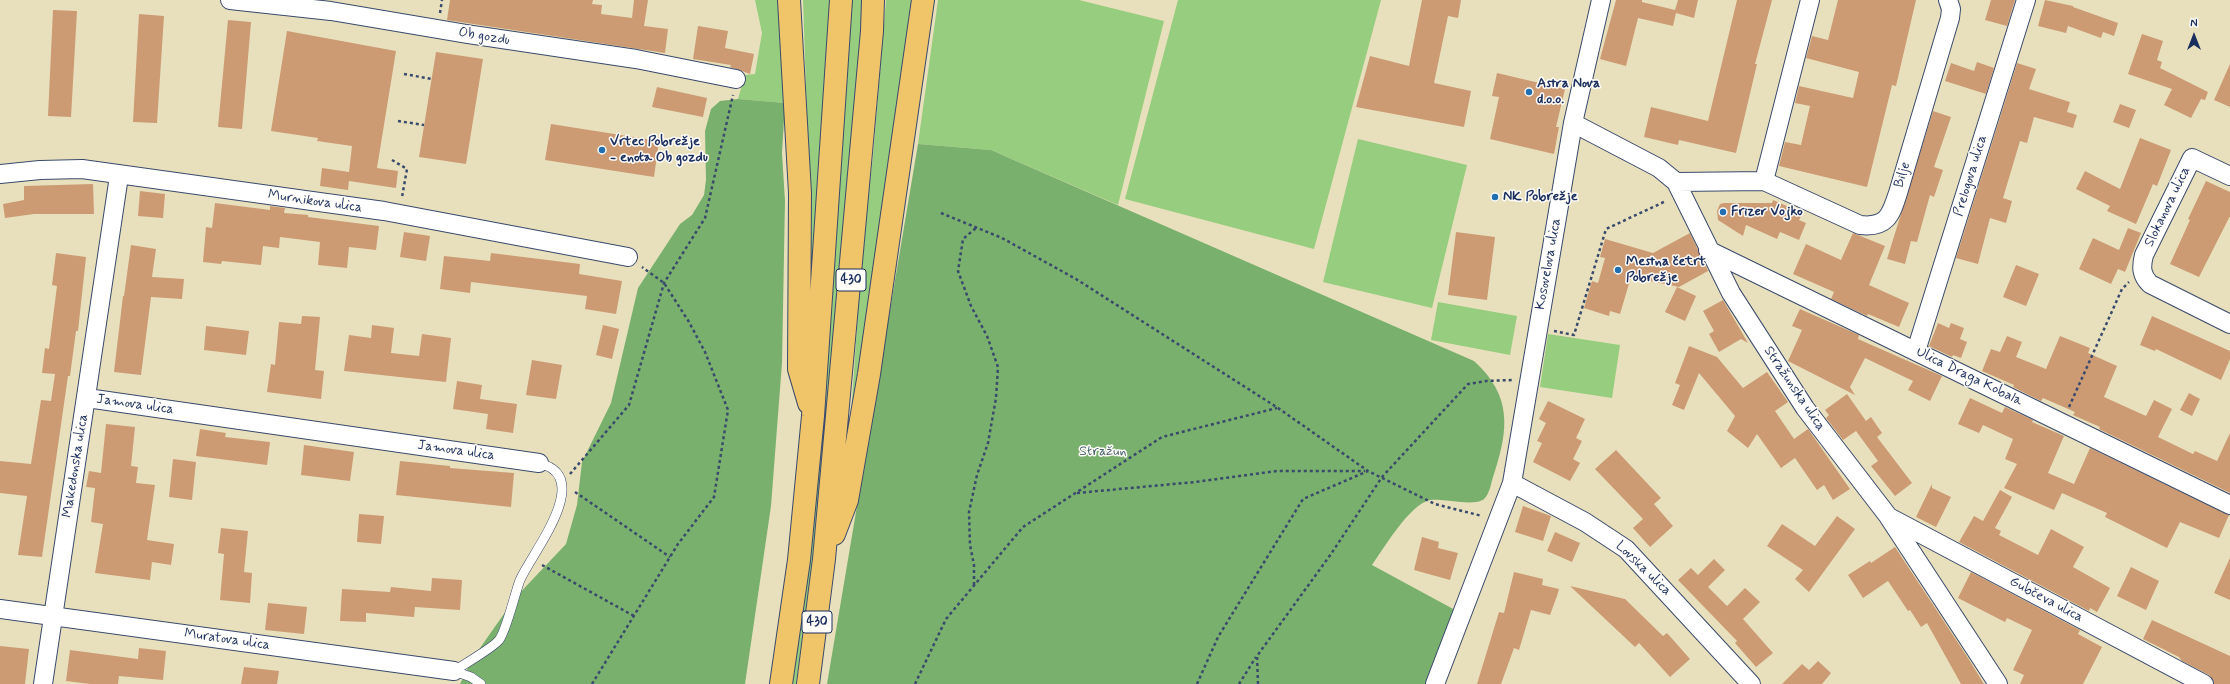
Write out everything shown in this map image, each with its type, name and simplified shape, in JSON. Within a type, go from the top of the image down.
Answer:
[{"type":"highway","points":[[789,0],[800,192],[799,369],[813,416]]},
{"type":"highway","name":"430","points":[[781,684],[799,560],[813,416],[841,0]]},
{"type":"highway","name":"430","points":[[808,684],[824,559],[844,356],[872,31],[873,0]]},
{"type":"highway","points":[[824,559],[846,500],[851,476],[869,374],[923,0]]},
{"type":"street","name":"Ob gozdu","points":[[230,0],[330,11],[467,34],[636,59],[736,79]]},
{"type":"street","name":"Kosovelova ulica","points":[[1435,684],[1512,483],[1573,123],[1601,0]]},
{"type":"street","points":[[1764,181],[1810,0]]},
{"type":"street","name":"Bilje","points":[[1679,188],[1764,181],[1860,225],[1874,225],[1886,220],[1891,214],[1896,200],[1950,18],[1948,0]]},
{"type":"street","name":"Prelogova ulica","points":[[1916,351],[2026,0]]},
{"type":"street","name":"Stražunska ulica","points":[[1573,123],[1659,168],[1679,188],[1690,208],[1708,250],[1731,293],[1805,408],[1888,516],[1998,684]]},
{"type":"street","name":"Slokanova ulica","points":[[2142,273],[2141,266],[2144,255],[2192,158],[2230,176]]},
{"type":"street","name":"Murnikova ulica","points":[[0,174],[40,170],[82,169],[119,176],[400,214],[628,257]]},
{"type":"street","name":"Makedonska ulica","points":[[43,684],[119,176]]},
{"type":"street","name":"Ulica Draga Kobala","points":[[1708,250],[2230,505]]},
{"type":"street","points":[[2142,273],[2144,278],[2150,284],[2230,324]]},
{"type":"street","name":"Jamova ulica","points":[[87,398],[539,463]]},
{"type":"street","name":"Lovska ulica","points":[[1512,483],[1585,522],[1626,549],[1751,684]]},
{"type":"street","name":"Gubčeva ulica","points":[[1888,516],[2204,684]]},
{"type":"street","name":"Muratova ulica","points":[[0,609],[454,671]]},
{"type":"lane","name":"Jamova ulica","points":[[539,463],[554,469],[559,474],[562,483]]},
{"type":"lane","points":[[454,671],[500,640],[520,581],[530,559],[544,539],[561,500],[563,492],[562,483]]},
{"type":"lane","points":[[454,671],[481,684]]},
{"type":"path","points":[[404,74],[432,79]]},
{"type":"path","points":[[670,557],[562,483],[629,406],[664,283],[705,218],[736,79]]},
{"type":"path","points":[[398,121],[424,125]]},
{"type":"path","points":[[392,160],[407,169],[400,214]]},
{"type":"path","points":[[1538,329],[1574,335],[1606,229],[1679,188]]},
{"type":"path","points":[[941,213],[1002,238],[1076,279],[1278,408],[1368,470],[1435,504],[1497,520]]},
{"type":"path","points":[[974,586],[974,565],[970,545],[969,512],[977,475],[988,443],[996,398],[998,368],[987,336],[971,306],[958,271],[963,239],[976,228]]},
{"type":"path","points":[[592,684],[670,557],[714,497],[728,410],[704,352],[664,283],[628,257]]},
{"type":"path","points":[[2062,423],[2122,289],[2142,273]]},
{"type":"path","points":[[1239,684],[1256,656],[1331,554],[1382,477],[1468,384],[1486,381],[1510,380],[1529,384]]},
{"type":"path","points":[[915,684],[946,619],[1023,527],[1162,437],[1278,408]]},
{"type":"path","points":[[1076,493],[1195,482],[1277,470],[1368,470]]},
{"type":"path","points":[[1197,684],[1218,637],[1303,499],[1368,470]]},
{"type":"path","points":[[530,559],[634,616]]},
{"type":"path","points":[[1256,656],[1258,684]]},
{"type":"green space","points":[[755,0],[782,0],[785,103],[738,99],[745,75],[755,74],[762,33]]},
{"type":"green space","points":[[803,0],[831,0],[813,282],[808,282],[810,206]]},
{"type":"green space","points":[[852,0],[863,0],[863,13],[820,508],[796,684],[788,684],[825,391]]},
{"type":"green space","points":[[886,0],[917,0],[848,460],[862,252],[873,156]]},
{"type":"green space","points":[[938,0],[1079,0],[1164,21],[1118,205],[991,150],[918,144]]},
{"type":"green space","points":[[1178,0],[1381,0],[1314,249],[1125,199]]},
{"type":"green space","points":[[738,99],[785,103],[782,153],[785,201],[782,363],[771,506],[745,684],[460,684],[473,658],[515,598],[566,544],[577,505],[582,462],[611,403],[638,288],[680,224],[692,215],[704,195],[706,180],[705,131],[711,109],[720,101]]},
{"type":"green space","points":[[1358,139],[1467,165],[1432,308],[1323,282]]},
{"type":"green space","name":"Stražun","points":[[918,144],[991,150],[1474,361],[1495,387],[1501,400],[1504,413],[1503,442],[1488,494],[1484,499],[1473,502],[1430,500],[1422,503],[1406,518],[1390,538],[1372,565],[1455,610],[1438,684],[827,684]]},
{"type":"green space","points":[[1438,302],[1517,316],[1510,355],[1431,340]]},
{"type":"green space","points":[[1548,334],[1620,345],[1612,398],[1540,387]]},
{"type":"building","points":[[450,0],[593,0],[592,4],[602,5],[601,14],[632,18],[634,0],[648,0],[644,26],[668,29],[665,53],[447,20]]},
{"type":"building","points":[[1422,0],[1461,0],[1458,18],[1448,16],[1434,83],[1471,91],[1464,127],[1356,107],[1370,56],[1409,66]]},
{"type":"building","points":[[1616,0],[1642,0],[1642,2],[1675,10],[1678,0],[1698,0],[1694,18],[1676,13],[1673,26],[1638,18],[1626,66],[1600,59]]},
{"type":"building","points":[[1737,0],[1772,0],[1755,64],[1757,64],[1736,153],[1679,140],[1678,145],[1644,137],[1651,107],[1708,121]]},
{"type":"building","points":[[1838,0],[1916,0],[1896,86],[1892,85],[1867,187],[1779,166],[1785,142],[1801,145],[1810,106],[1795,103],[1799,86],[1853,98],[1859,72],[1806,58],[1812,36],[1828,40]]},
{"type":"building","points":[[1991,0],[2015,0],[2007,26],[1985,20]]},
{"type":"building","points":[[2045,0],[2073,6],[2118,23],[2114,36],[2103,32],[2101,38],[2068,26],[2066,33],[2038,26]]},
{"type":"building","points":[[53,10],[77,11],[71,117],[48,116]]},
{"type":"building","points":[[139,14],[164,16],[157,123],[133,122]]},
{"type":"building","points":[[228,20],[251,22],[242,129],[218,127]]},
{"type":"building","points":[[698,26],[728,31],[725,48],[754,54],[750,74],[730,67],[731,65],[693,59]]},
{"type":"building","points":[[287,31],[396,51],[377,168],[398,171],[396,188],[349,181],[348,190],[320,186],[322,168],[349,172],[352,146],[317,141],[318,138],[271,131]]},
{"type":"building","points":[[2142,34],[2163,41],[2157,60],[2162,62],[2160,68],[2208,92],[2205,100],[2201,99],[2191,118],[2164,105],[2172,89],[2128,74]]},
{"type":"building","points":[[436,52],[483,59],[466,164],[419,157]]},
{"type":"building","points":[[1977,62],[1994,68],[1986,94],[1945,81],[1951,63],[1974,71]]},
{"type":"building","points":[[2017,63],[2036,69],[2029,89],[2070,102],[2067,112],[2077,115],[2073,128],[2034,117],[2027,143],[2020,141],[2003,198],[2012,201],[2006,223],[1990,218],[1978,264],[1956,258]]},
{"type":"building","points":[[2230,64],[2230,107],[2214,100]]},
{"type":"building","points":[[1497,73],[1565,89],[1556,127],[1559,127],[1554,154],[1490,139],[1499,97],[1492,96]]},
{"type":"building","points":[[657,87],[707,98],[703,117],[652,107]]},
{"type":"building","points":[[2120,104],[2136,110],[2129,128],[2113,122]]},
{"type":"building","points":[[1933,111],[1951,117],[1934,167],[1943,170],[1934,197],[1930,195],[1917,242],[1911,241],[1905,264],[1887,259]]},
{"type":"building","name":"Vrtec Pobrežje - enota Ob gozdu","points":[[551,124],[659,141],[654,177],[545,160]]},
{"type":"building","points":[[2140,138],[2171,150],[2157,186],[2153,184],[2136,224],[2107,211],[2110,206],[2076,189],[2085,171],[2120,189]]},
{"type":"building","points":[[2206,181],[2230,192],[2230,216],[2199,277],[2170,264],[2190,220],[2188,219]]},
{"type":"building","points":[[93,184],[94,214],[34,214],[5,218],[3,204],[24,200],[24,186]]},
{"type":"building","points":[[140,191],[165,194],[163,218],[138,216]]},
{"type":"building","points":[[1773,200],[1803,213],[1799,220],[1806,223],[1799,240],[1780,232],[1777,239],[1746,225],[1743,236],[1718,220],[1717,211],[1720,204],[1772,203]]},
{"type":"building","points":[[215,203],[270,210],[270,206],[285,208],[284,213],[308,215],[308,217],[379,226],[376,250],[349,247],[347,268],[318,265],[320,242],[280,237],[279,248],[263,246],[261,265],[222,261],[221,264],[203,262],[206,227],[212,228]]},
{"type":"building","points":[[2128,228],[2141,233],[2125,272],[2118,269],[2111,284],[2079,269],[2093,238],[2119,250]]},
{"type":"building","points":[[404,232],[430,236],[426,261],[400,257]]},
{"type":"building","points":[[1456,232],[1495,237],[1487,300],[1448,295]]},
{"type":"building","points":[[1690,233],[1708,271],[1679,287],[1631,277],[1620,314],[1610,311],[1609,316],[1584,308],[1592,281],[1598,283],[1605,258],[1600,257],[1605,239],[1653,253]]},
{"type":"building","points":[[1853,233],[1885,246],[1869,285],[1909,303],[1899,327],[1868,314],[1867,316],[1831,299],[1834,292],[1793,274],[1806,244],[1841,260]]},
{"type":"building","points":[[131,245],[156,249],[152,277],[184,279],[182,299],[151,297],[141,375],[114,372]]},
{"type":"building","points":[[56,253],[86,257],[78,331],[76,331],[70,376],[68,376],[42,557],[18,555],[27,496],[0,493],[0,461],[31,464],[41,400],[51,401],[55,374],[42,373],[45,348],[49,349],[57,286],[52,285]]},
{"type":"building","points":[[491,253],[580,264],[579,274],[622,281],[616,314],[585,309],[587,296],[471,282],[470,293],[440,289],[444,256],[490,261]]},
{"type":"building","points":[[2016,265],[2039,274],[2026,306],[2003,297]]},
{"type":"building","points":[[1677,287],[1696,296],[1685,321],[1665,312]]},
{"type":"building","points":[[1723,300],[1748,343],[1741,339],[1719,352],[1709,334],[1714,331],[1703,311]]},
{"type":"building","points":[[1800,309],[1859,335],[1858,339],[1942,376],[1930,401],[1908,390],[1913,381],[1865,358],[1850,387],[1855,395],[1788,361],[1802,330],[1792,326]]},
{"type":"building","points":[[302,316],[320,317],[315,370],[324,371],[321,399],[267,392],[271,364],[275,365],[279,322],[301,324]]},
{"type":"building","points":[[2152,316],[2230,351],[2230,359],[2221,380],[2156,349],[2155,351],[2140,345]]},
{"type":"building","points":[[1938,323],[1949,328],[1951,323],[1964,328],[1960,339],[1967,342],[1961,358],[1953,355],[1952,357],[1929,346]]},
{"type":"building","points":[[372,325],[394,328],[391,353],[419,356],[422,334],[451,338],[446,382],[344,371],[349,335],[371,338]]},
{"type":"building","points":[[603,325],[619,329],[612,359],[596,355]]},
{"type":"building","points":[[206,326],[249,331],[246,355],[204,350]]},
{"type":"building","points":[[2007,336],[2022,342],[2016,357],[2046,369],[2060,336],[2090,348],[2088,353],[2117,366],[2104,397],[2146,416],[2154,400],[2172,409],[2158,437],[2193,454],[2195,451],[2217,461],[2230,433],[2230,493],[2099,429],[2100,427],[2073,415],[2075,412],[2043,398],[2041,401],[2013,387],[2014,385],[1982,371],[1991,349],[2000,352]]},
{"type":"building","points":[[1689,346],[1717,357],[1743,388],[1767,372],[1788,402],[1775,411],[1794,439],[1808,429],[1850,489],[1833,500],[1824,485],[1817,490],[1795,458],[1781,468],[1757,434],[1748,448],[1727,431],[1735,416],[1699,373],[1684,410],[1672,405],[1680,385],[1675,383]]},
{"type":"building","points":[[532,360],[562,365],[556,399],[526,395]]},
{"type":"building","points":[[457,381],[482,385],[480,399],[517,404],[513,433],[486,429],[488,414],[453,409]]},
{"type":"building","points":[[2189,393],[2200,399],[2192,416],[2180,410]]},
{"type":"building","points":[[1847,394],[1866,421],[1871,417],[1882,433],[1877,437],[1912,483],[1895,496],[1871,466],[1878,461],[1856,431],[1843,440],[1826,418],[1829,415],[1825,410]]},
{"type":"building","points":[[1970,398],[2002,413],[2005,407],[2033,420],[2032,422],[2064,436],[2048,473],[2074,484],[2090,448],[2229,515],[2219,538],[2180,522],[2167,548],[2105,517],[2107,513],[2062,493],[2054,510],[2004,488],[2017,464],[2005,459],[2013,439],[1983,425],[1979,433],[1958,424]]},
{"type":"building","points":[[1548,401],[1585,419],[1576,438],[1582,441],[1573,459],[1580,463],[1570,481],[1533,462],[1542,443],[1537,441],[1546,423],[1539,419]]},
{"type":"building","points":[[106,424],[135,427],[131,466],[138,467],[136,483],[155,485],[147,540],[174,544],[171,565],[152,562],[150,580],[95,573],[103,524],[91,522],[95,488],[86,487],[89,471],[101,473]]},
{"type":"building","points":[[200,429],[226,433],[225,437],[270,442],[267,465],[196,456]]},
{"type":"building","points":[[304,445],[354,452],[350,481],[301,475]]},
{"type":"building","points":[[1616,450],[1661,498],[1654,504],[1673,526],[1650,547],[1633,528],[1643,519],[1595,469]]},
{"type":"building","points":[[173,459],[196,462],[192,500],[169,497]]},
{"type":"building","points":[[400,461],[450,466],[450,468],[514,473],[511,507],[396,495]]},
{"type":"building","points":[[1932,484],[1932,488],[1951,497],[1936,527],[1916,517]]},
{"type":"building","points":[[2000,490],[2012,497],[1995,528],[2001,531],[1999,535],[2038,555],[2051,529],[2084,547],[2073,567],[2110,588],[2097,612],[2090,608],[2089,611],[1959,542],[1974,516],[1983,521]]},
{"type":"building","points":[[1523,506],[1551,516],[1543,541],[1515,532]]},
{"type":"building","points":[[359,514],[384,516],[381,544],[357,542]]},
{"type":"building","points":[[1837,516],[1855,529],[1809,592],[1795,579],[1803,570],[1767,546],[1782,524],[1815,546]]},
{"type":"building","points":[[221,528],[248,531],[244,572],[252,573],[250,603],[220,600],[224,554],[218,553]]},
{"type":"building","points":[[1555,532],[1580,543],[1572,562],[1547,551]]},
{"type":"building","points":[[1422,537],[1439,542],[1438,548],[1458,553],[1450,580],[1414,570]]},
{"type":"building","points":[[1895,547],[1984,684],[1961,684],[1927,623],[1921,627],[1910,610],[1908,611],[1888,581],[1863,598],[1848,575],[1870,561],[1871,563]]},
{"type":"building","points":[[2230,558],[2230,600],[2214,593]]},
{"type":"building","points":[[1714,559],[1725,570],[1708,587],[1727,606],[1745,588],[1760,602],[1743,619],[1773,653],[1756,667],[1735,643],[1737,641],[1678,580],[1691,568],[1698,575]]},
{"type":"building","points":[[2131,567],[2159,581],[2146,610],[2117,596]]},
{"type":"building","points":[[1514,572],[1543,579],[1542,585],[1559,589],[1557,596],[1550,615],[1531,610],[1519,650],[1514,648],[1501,684],[1477,684],[1499,612],[1504,613]]},
{"type":"building","points":[[1971,572],[2080,630],[2078,634],[2102,647],[2083,684],[2020,684],[2024,675],[2013,670],[2032,630],[2007,618],[2005,622],[1958,598]]},
{"type":"building","points":[[432,578],[462,580],[460,610],[415,607],[414,617],[366,613],[366,622],[340,621],[342,589],[390,592],[391,587],[431,591]]},
{"type":"building","points":[[1570,586],[1625,599],[1663,636],[1667,633],[1690,659],[1670,677],[1639,643],[1635,647]]},
{"type":"building","points":[[268,603],[307,607],[304,634],[265,630]]},
{"type":"building","points":[[2152,620],[2230,656],[2230,684],[2214,684],[2209,675],[2182,661],[2179,657],[2143,639]]},
{"type":"building","points":[[0,646],[29,649],[25,684],[0,684]]},
{"type":"building","points":[[139,648],[166,651],[163,680],[119,676],[118,684],[90,684],[66,681],[70,650],[138,659]]},
{"type":"building","points":[[1818,661],[1831,673],[1822,684],[1782,684],[1802,664],[1809,670]]},
{"type":"building","points":[[244,667],[279,671],[277,684],[241,684]]},
{"type":"place","name":"Astra Nova d.o.o.","points":[[1529,92]]},
{"type":"place","name":"Vrtec Pobrežje - enota Ob gozdu","points":[[602,150]]},
{"type":"place","name":"NK Pobrežje","points":[[1495,197]]},
{"type":"place","name":"Frizer Vojko","points":[[1723,212]]},
{"type":"place","name":"Mestna četrt Pobrežje","points":[[1618,270]]}]
